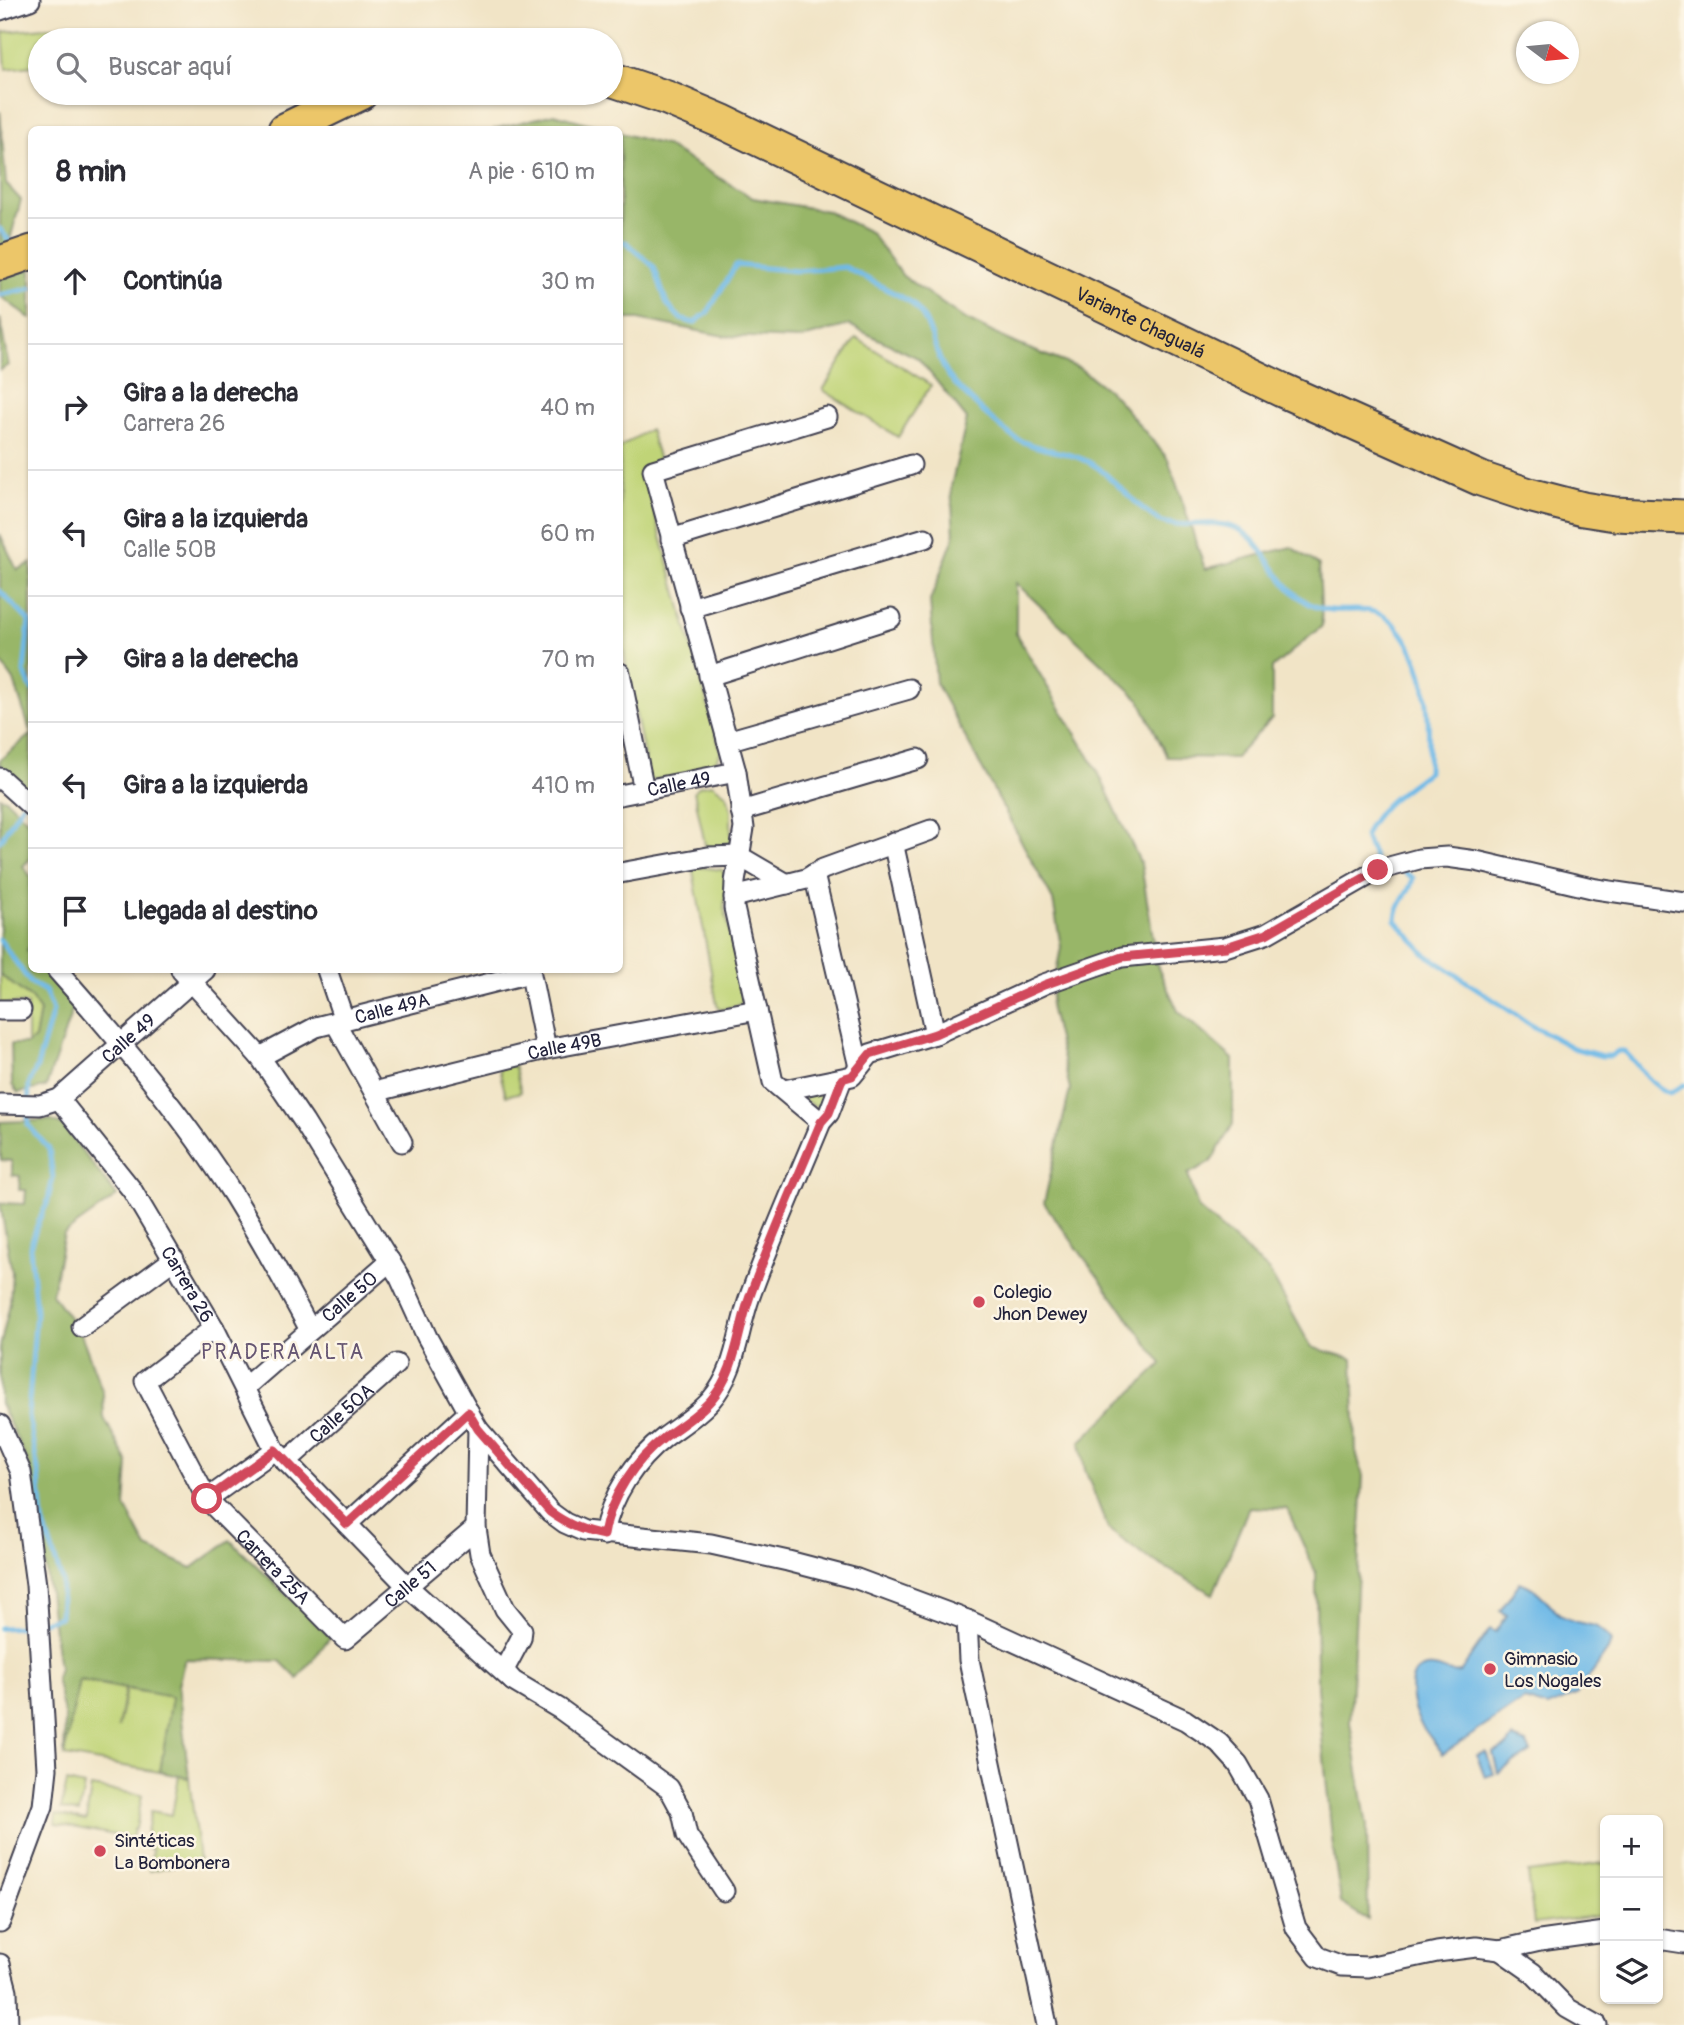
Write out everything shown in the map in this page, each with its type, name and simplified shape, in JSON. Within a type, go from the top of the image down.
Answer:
[{"type":"highway","name":"Variante Chagualá","points":[[623,83],[721,121],[1282,390],[1481,479],[1583,509],[1615,514],[1684,517]]},
{"type":"highway","points":[[293,126],[336,105]]},
{"type":"highway","points":[[0,263],[28,253]]},
{"type":"street","points":[[0,10],[30,0]]},
{"type":"street","points":[[821,1122],[773,1082],[734,908],[744,828],[736,772],[653,470],[827,417]]},
{"type":"street","points":[[671,539],[911,465]]},
{"type":"street","points":[[690,608],[925,538]]},
{"type":"street","points":[[709,676],[891,618]]},
{"type":"street","points":[[623,688],[643,790]]},
{"type":"street","points":[[727,741],[909,689]]},
{"type":"street","points":[[741,811],[918,759]]},
{"type":"street","name":"Calle 49","points":[[623,794],[736,772]]},
{"type":"street","points":[[0,778],[27,803]]},
{"type":"street","points":[[734,897],[806,879],[823,869],[931,830]]},
{"type":"street","points":[[893,842],[935,1034]]},
{"type":"street","points":[[623,872],[708,857],[739,856],[787,884]]},
{"type":"street","points":[[784,1090],[852,1076],[870,1054],[935,1034],[1044,985],[1122,957],[1226,947],[1266,934],[1378,870],[1419,859],[1447,857],[1476,861],[1596,889],[1684,902]]},
{"type":"street","points":[[814,874],[859,1067]]},
{"type":"street","points":[[60,973],[121,1043],[179,1118],[233,1195],[310,1330]]},
{"type":"street","points":[[328,973],[340,1021],[374,1092],[402,1142]]},
{"type":"street","name":"Calle 49A","points":[[260,1057],[316,1027],[526,973]]},
{"type":"street","points":[[530,973],[546,1049]]},
{"type":"street","points":[[192,974],[260,1057],[304,1122],[400,1278],[427,1336],[473,1421],[550,1512],[565,1523],[583,1531],[604,1535],[710,1544],[857,1579],[967,1620],[1185,1720],[1219,1743],[1238,1764],[1258,1799],[1296,1928],[1318,1957],[1354,1968],[1380,1966],[1437,1952],[1476,1947],[1500,1950],[1540,1941],[1600,1934]]},
{"type":"street","name":"Calle 49","points":[[50,1102],[121,1043],[192,974]]},
{"type":"street","points":[[0,1010],[21,1010]]},
{"type":"street","name":"Calle 49B","points":[[374,1092],[546,1049],[757,1010]]},
{"type":"street","points":[[604,1535],[606,1522],[622,1485],[655,1447],[697,1413],[723,1384],[739,1343],[749,1298],[821,1122],[829,1113],[842,1079]]},
{"type":"street","points":[[5,1104],[50,1102]]},
{"type":"street","name":"Carrera 26","points":[[50,1102],[132,1191],[214,1328],[281,1456],[407,1586],[513,1681],[560,1709],[669,1788],[681,1812],[687,1835],[724,1891]]},
{"type":"street","points":[[82,1327],[174,1259]]},
{"type":"street","name":"Calle 50","points":[[244,1387],[390,1261]]},
{"type":"street","name":"Carrera 25A","points":[[214,1328],[145,1381],[207,1499],[345,1639]]},
{"type":"street","name":"Calle 50A","points":[[207,1499],[281,1456],[396,1364]]},
{"type":"street","points":[[347,1524],[473,1421]]},
{"type":"street","points":[[473,1421],[476,1528],[480,1554],[505,1609],[522,1630],[522,1638],[505,1668],[513,1681]]},
{"type":"street","points":[[0,1425],[21,1472],[36,1585],[47,1769],[43,1804],[0,1922]]},
{"type":"street","name":"Calle 51","points":[[345,1639],[476,1528]]},
{"type":"street","points":[[967,1620],[970,1660],[1047,2025]]},
{"type":"street","points":[[1663,1940],[1684,1942]]},
{"type":"street","points":[[1500,1950],[1533,1973],[1567,2008],[1597,2025]]},
{"type":"street","points":[[0,1964],[7,1991],[8,2025]]},
{"type":"green space","points":[[28,30],[28,66],[6,69],[3,32]]},
{"type":"green space","points":[[0,111],[6,184],[21,200],[0,276]]},
{"type":"green space","points":[[554,114],[598,126],[505,126]]},
{"type":"green space","points":[[623,134],[664,145],[753,198],[827,211],[870,232],[903,276],[963,318],[1014,343],[1079,368],[1114,395],[1168,459],[1205,569],[1291,547],[1319,565],[1322,626],[1272,668],[1272,718],[1235,758],[1167,757],[1140,700],[1016,583],[1016,634],[1097,770],[1141,864],[1158,968],[1178,1011],[1233,1059],[1233,1124],[1211,1162],[1188,1174],[1198,1208],[1269,1271],[1311,1347],[1353,1359],[1356,1452],[1363,1476],[1350,1723],[1367,1826],[1368,1920],[1341,1903],[1317,1688],[1316,1573],[1287,1509],[1249,1507],[1213,1594],[1143,1555],[1108,1529],[1085,1470],[1080,1442],[1162,1364],[1044,1203],[1070,1089],[1050,1006],[1061,947],[1053,900],[936,683],[930,601],[954,537],[951,486],[967,419],[918,358],[849,325],[799,339],[724,336],[638,319],[623,319]]},
{"type":"green space","points":[[28,269],[28,317],[0,296],[0,279]]},
{"type":"green space","points":[[0,318],[8,365],[0,370]]},
{"type":"green space","points":[[856,338],[931,385],[898,437],[823,390]]},
{"type":"green space","points":[[650,429],[659,461],[642,468],[721,752],[710,770],[649,781],[623,649],[623,445]]},
{"type":"green space","points":[[0,534],[17,570],[28,564],[28,725],[14,681],[0,661]]},
{"type":"green space","points":[[28,737],[28,789],[0,764],[0,760]]},
{"type":"green space","points":[[712,784],[727,795],[731,810],[731,843],[713,848],[705,845],[694,791],[700,786]]},
{"type":"green space","points":[[0,797],[6,799],[28,821],[28,861],[23,866],[28,873],[28,973],[47,973],[74,1005],[46,1087],[18,1093],[12,1085],[11,1044],[27,1044],[35,1039],[40,1011],[31,998],[0,975]]},
{"type":"green space","points":[[692,866],[722,870],[728,879],[724,907],[744,997],[741,1004],[720,1010],[717,1005]]},
{"type":"green space","points":[[0,975],[31,998],[40,1011],[35,1039],[27,1044],[27,1004],[0,1003]]},
{"type":"green space","points":[[514,1065],[521,1092],[506,1096],[499,1069]]},
{"type":"green space","points":[[825,1090],[829,1096],[824,1111],[803,1100],[804,1095]]},
{"type":"green space","points":[[49,1120],[62,1125],[117,1196],[64,1234],[52,1294],[81,1334],[103,1393],[104,1418],[128,1463],[125,1506],[147,1548],[192,1568],[230,1540],[330,1637],[298,1679],[280,1661],[185,1659],[178,1685],[189,1778],[160,1772],[172,1697],[79,1680],[64,1756],[65,1718],[56,1678],[59,1669],[39,1517],[29,1465],[0,1403],[0,1348],[10,1303],[12,1272],[0,1203],[25,1204],[26,1190],[19,1190],[20,1176],[12,1175],[12,1161],[1,1160],[0,1122]]},
{"type":"green space","points":[[78,1680],[125,1689],[118,1728],[126,1689],[173,1697],[160,1772],[64,1756]]},
{"type":"green space","points":[[179,1776],[189,1778],[199,1860],[150,1871],[152,1849],[144,1847],[151,1811],[172,1815]]},
{"type":"green space","points":[[67,1782],[84,1786],[79,1813],[61,1809]]},
{"type":"green space","points":[[91,1787],[142,1795],[132,1838],[55,1824],[56,1815],[86,1821]]},
{"type":"green space","points":[[1600,1864],[1600,1916],[1534,1924],[1528,1873]]},
{"type":"water","points":[[1520,1582],[1535,1590],[1564,1617],[1602,1630],[1611,1642],[1608,1650],[1576,1695],[1548,1707],[1524,1700],[1443,1754],[1417,1717],[1411,1693],[1413,1677],[1428,1667],[1460,1672],[1490,1629],[1496,1632],[1507,1615],[1500,1611]]},
{"type":"water","points":[[1513,1738],[1526,1743],[1531,1752],[1498,1773],[1493,1753],[1507,1746]]},
{"type":"water","points":[[1486,1752],[1494,1774],[1485,1777],[1477,1755]]},
{"type":"waterway","points":[[0,229],[13,246]]},
{"type":"waterway","points":[[623,242],[654,267],[667,304],[681,319],[694,323],[708,312],[736,265],[797,271],[845,267],[909,301],[923,317],[940,361],[957,386],[1017,439],[1088,461],[1150,515],[1166,523],[1213,524],[1240,530],[1257,545],[1287,586],[1308,603],[1331,610],[1365,610],[1386,617],[1408,642],[1422,677],[1428,714],[1428,772],[1383,808],[1370,826],[1365,836],[1375,859]]},
{"type":"waterway","points":[[0,295],[28,289]]},
{"type":"waterway","points":[[0,591],[28,620]]},
{"type":"waterway","points":[[28,631],[24,672],[28,681]]},
{"type":"waterway","points":[[26,796],[28,792]]},
{"type":"waterway","points":[[0,841],[22,805]]},
{"type":"waterway","points":[[1404,872],[1413,878],[1398,909],[1396,920],[1424,953],[1531,1025],[1573,1048],[1602,1056],[1624,1051],[1650,1080],[1663,1090],[1670,1093],[1684,1085]]},
{"type":"waterway","points":[[0,940],[30,982],[45,991],[53,1011],[37,1067],[29,1084],[28,1125],[49,1149],[53,1178],[47,1204],[30,1247],[36,1312],[28,1415],[39,1476],[43,1521],[62,1581],[60,1617],[25,1627],[0,1628]]},
{"type":"place","name":"Colegio Jhon Dewey","points":[[979,1302]]},
{"type":"place","name":"Gimnasio Los Nogales","points":[[1490,1669]]},
{"type":"place","name":"Sintéticas La Bombonera","points":[[100,1851]]},
{"type":"district","name":"PRADERA ALTA","points":[[283,1352]]},
{"type":"route","points":[[207,1499],[275,1450],[347,1524],[468,1412],[478,1429],[550,1512],[583,1531],[604,1535],[606,1522],[622,1485],[663,1438],[697,1413],[723,1384],[739,1343],[749,1298],[821,1122],[829,1113],[842,1079],[852,1076],[870,1054],[935,1034],[1044,985],[1122,957],[1226,947],[1266,934],[1378,870]]}]
